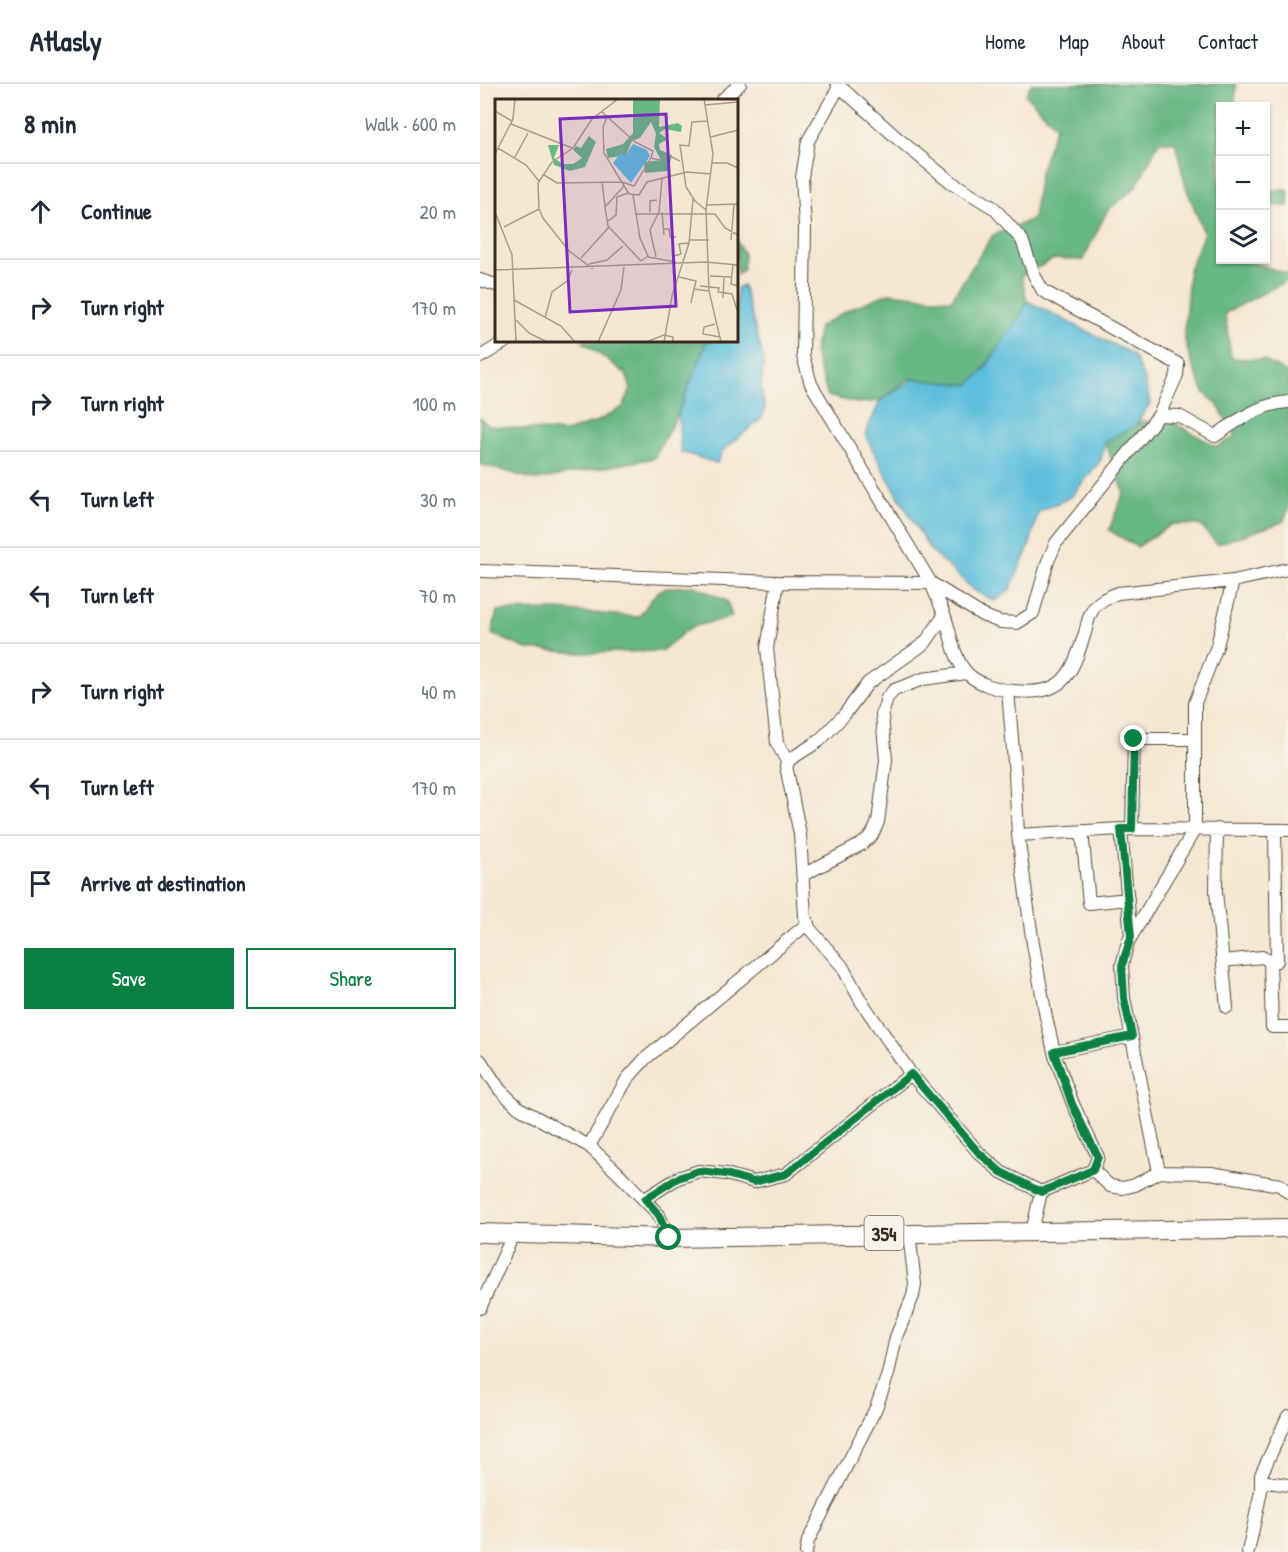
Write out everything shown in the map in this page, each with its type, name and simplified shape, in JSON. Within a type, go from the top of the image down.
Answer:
[{"type":"highway","name":"354","points":[[480,1233],[669,1238],[1288,1227]]},
{"type":"street","points":[[723,99],[740,84]]},
{"type":"street","points":[[480,571],[778,582],[931,583],[968,608],[1000,622],[1017,624],[1033,613],[1048,561],[1056,543],[1159,415],[1177,375],[1178,364],[1043,291],[1034,275],[1022,240],[994,208],[951,182],[838,85],[808,141],[804,159],[802,177],[805,284],[802,356],[811,384],[931,583],[966,673],[979,682],[1008,691],[1033,693],[1050,689],[1063,681],[1074,667],[1092,610],[1103,599],[1118,593],[1233,581],[1288,569]]},
{"type":"street","points":[[480,280],[495,285]]},
{"type":"street","points":[[480,357],[505,342]]},
{"type":"street","points":[[1159,415],[1179,416],[1215,436],[1258,409],[1275,403],[1288,402]]},
{"type":"street","points":[[1159,1172],[1124,998],[1122,965],[1131,937],[1195,829],[1195,703],[1217,646],[1233,581]]},
{"type":"street","points":[[778,582],[767,648],[777,743],[788,763]]},
{"type":"street","points":[[944,616],[925,643],[868,683],[844,715],[819,741],[789,760],[786,766],[800,834],[806,917],[809,928],[842,966],[861,1001],[911,1074],[979,1153],[1001,1172],[1041,1192],[1093,1170],[1098,1157],[1072,1104],[1054,1052],[1046,1017],[1032,938],[1018,835],[1016,774],[1008,691]]},
{"type":"street","points":[[803,875],[862,844],[872,835],[878,822],[886,760],[882,715],[887,698],[894,690],[923,679],[966,673]]},
{"type":"street","points":[[1131,937],[1127,829],[1134,739],[1195,739]]},
{"type":"street","points":[[1018,835],[1127,829],[1288,830]]},
{"type":"street","points":[[1217,829],[1216,891],[1227,1007]]},
{"type":"street","points":[[1223,961],[1262,957],[1270,961],[1277,961],[1275,830]]},
{"type":"street","points":[[1082,831],[1089,903],[1128,899]]},
{"type":"street","points":[[589,1146],[627,1079],[645,1059],[808,923]]},
{"type":"street","points":[[1270,961],[1272,1027],[1288,1027]]},
{"type":"street","points":[[1054,1052],[1132,1036]]},
{"type":"street","points":[[480,1060],[500,1090],[519,1108],[589,1146],[659,1215],[669,1238]]},
{"type":"street","points":[[645,1199],[678,1178],[699,1171],[726,1174],[754,1182],[786,1174],[911,1074]]},
{"type":"street","points":[[1093,1170],[1110,1186],[1123,1188],[1135,1185],[1159,1172],[1211,1173],[1280,1185],[1288,1192]]},
{"type":"street","points":[[1032,1232],[1041,1192]]},
{"type":"street","points":[[806,1552],[808,1541],[876,1408],[888,1374],[896,1337],[910,1307],[915,1284],[909,1233]]},
{"type":"street","points":[[480,1308],[509,1244],[510,1235]]},
{"type":"street","points":[[1248,1552],[1261,1475],[1288,1416]]},
{"type":"street","points":[[1261,1480],[1288,1485]]},
{"type":"green space","points":[[1031,84],[1236,84],[1235,102],[1216,102],[1216,264],[1257,264],[1288,274],[1288,280],[1225,313],[1231,358],[1264,360],[1288,374],[1288,510],[1283,522],[1217,544],[1200,525],[1172,524],[1137,547],[1109,530],[1124,492],[1105,442],[1142,421],[1174,423],[1217,447],[1236,436],[1217,404],[1204,392],[1191,362],[1184,336],[1189,270],[1204,233],[1186,187],[1175,142],[1159,142],[1136,187],[1107,211],[1083,260],[1054,259],[1021,276],[1027,301],[1024,311],[979,376],[968,385],[908,379],[880,401],[857,403],[828,396],[814,353],[819,327],[850,309],[889,293],[951,300],[993,235],[1033,219],[1040,172],[1056,126],[1026,95]]},
{"type":"green space","points":[[1270,190],[1288,190],[1288,206],[1270,205]]},
{"type":"green space","points":[[738,243],[744,254],[743,270],[738,274]]},
{"type":"green space","points":[[583,342],[707,342],[678,413],[654,458],[536,480],[480,464],[480,418],[489,426],[566,432],[596,422],[623,407],[631,389],[626,374]]},
{"type":"green space","points":[[695,586],[727,601],[732,617],[691,627],[661,651],[581,653],[527,649],[492,634],[497,611],[556,610],[639,617],[656,593],[661,590]]},
{"type":"water","points":[[743,285],[764,360],[761,388],[765,409],[762,418],[723,450],[717,463],[681,452],[678,413],[707,342],[738,342],[738,288]]},
{"type":"water","points":[[1027,301],[1132,354],[1145,380],[1150,403],[1136,425],[1105,442],[1101,460],[1071,497],[1038,512],[1030,544],[1010,590],[995,601],[975,591],[930,550],[865,435],[880,401],[913,379],[968,385],[983,371],[1023,311]]},
{"type":"route","points":[[669,1238],[659,1215],[645,1199],[678,1178],[699,1171],[726,1174],[754,1182],[786,1174],[911,1074],[979,1153],[1001,1172],[1041,1192],[1093,1170],[1098,1157],[1072,1104],[1054,1052],[1132,1036],[1124,998],[1122,965],[1131,937],[1121,829],[1132,829],[1134,739]]}]
